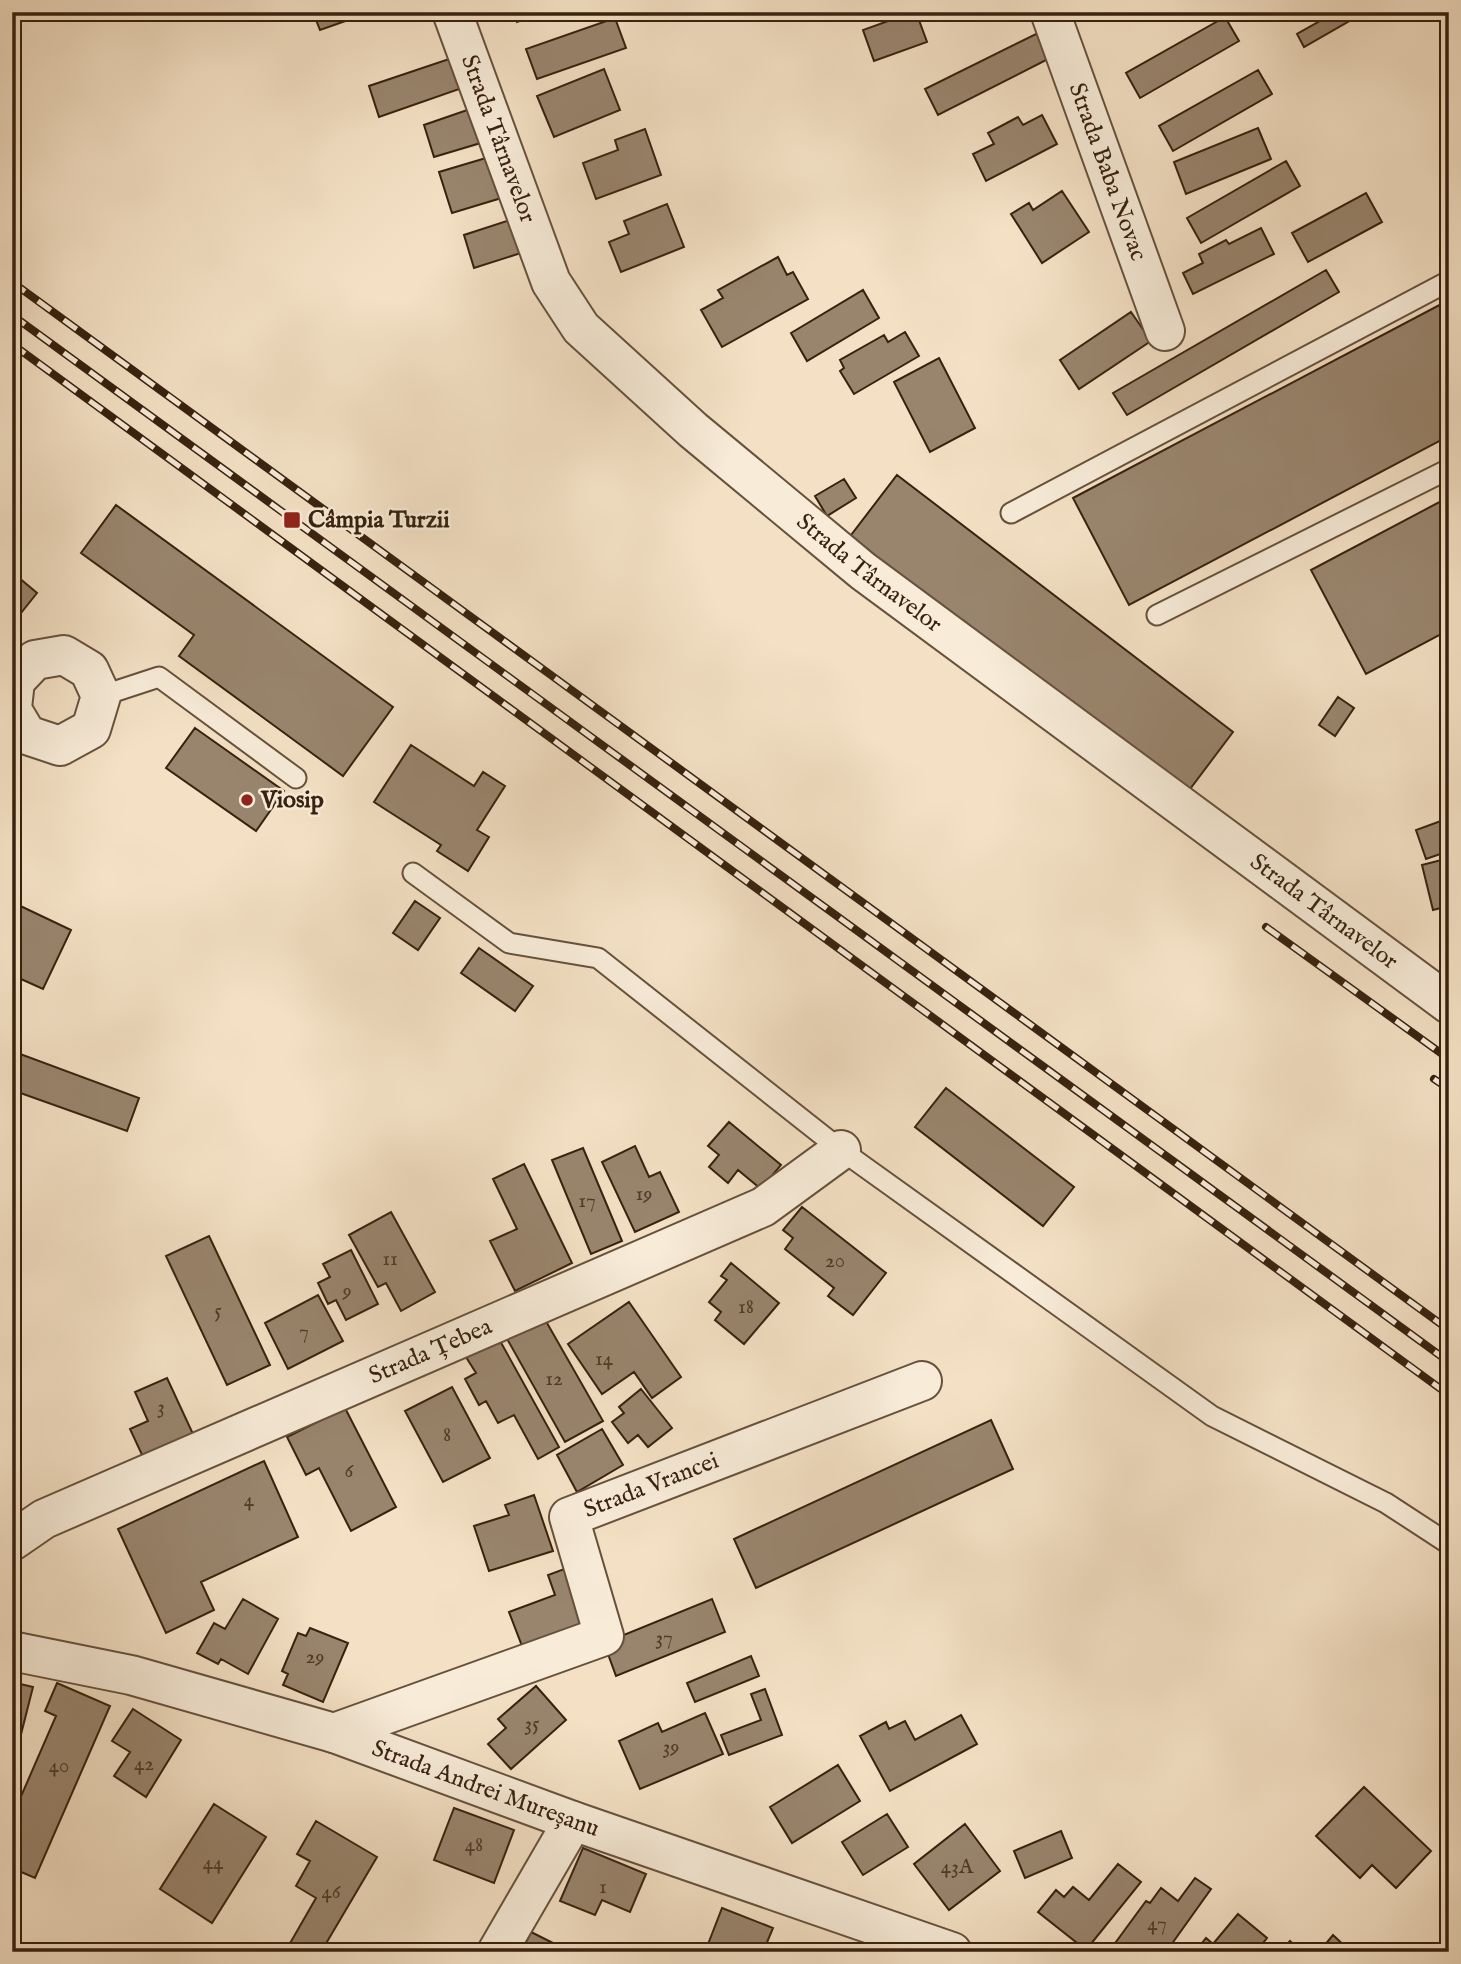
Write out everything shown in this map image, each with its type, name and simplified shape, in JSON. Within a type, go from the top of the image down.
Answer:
[{"type":"street","name":"Strada Târnavelor","points":[[452,12],[551,282],[581,328],[693,430],[863,571],[1449,1004]]},
{"type":"street","name":"Strada Baba Novac","points":[[1050,12],[1165,331]]},
{"type":"street","points":[[64,655],[89,670],[101,696],[91,729],[60,746],[16,727],[15,681],[35,660],[64,655]]},
{"type":"street","name":"Strada Țebea","points":[[12,1541],[44,1519],[762,1207],[841,1150]]},
{"type":"street","name":"Strada Vrancei","points":[[334,1733],[604,1636],[569,1517],[922,1381]]},
{"type":"street","name":"Strada Andrei Mureșanu","points":[[12,1651],[131,1675],[334,1733],[573,1821],[952,1952]]},
{"type":"street","points":[[497,1952],[573,1821]]},
{"type":"lane","points":[[1011,513],[1449,281]]},
{"type":"lane","points":[[1157,615],[1449,469]]},
{"type":"lane","points":[[101,696],[159,677],[296,778]]},
{"type":"lane","points":[[413,873],[509,943],[598,958],[841,1150],[1212,1416],[1386,1503],[1449,1544]]},
{"type":"building","points":[[313,12],[371,12],[320,30]]},
{"type":"building","points":[[514,12],[545,12],[517,22]]},
{"type":"building","points":[[916,12],[927,42],[874,61],[863,30]]},
{"type":"building","points":[[1336,12],[1347,12],[1351,20],[1304,47],[1297,34]]},
{"type":"building","points":[[1225,17],[1239,41],[1140,98],[1126,73]]},
{"type":"building","points":[[615,18],[626,48],[537,79],[526,49]]},
{"type":"building","points":[[1040,32],[1052,57],[938,115],[925,89]]},
{"type":"building","points":[[458,56],[468,86],[379,117],[369,86]]},
{"type":"building","points":[[604,69],[620,110],[554,137],[537,96]]},
{"type":"building","points":[[1258,70],[1272,94],[1173,151],[1159,126]]},
{"type":"building","points":[[473,108],[484,142],[434,157],[424,125]]},
{"type":"building","points":[[1042,115],[1057,144],[986,181],[973,154],[994,144],[988,133],[1018,117],[1023,125]]},
{"type":"building","points":[[1258,128],[1271,159],[1186,194],[1174,162]]},
{"type":"building","points":[[645,129],[661,175],[596,199],[583,163],[618,150],[615,140]]},
{"type":"building","points":[[496,155],[508,196],[452,213],[439,172]]},
{"type":"building","points":[[1286,161],[1300,186],[1201,243],[1187,218]]},
{"type":"building","points":[[1062,191],[1089,232],[1042,263],[1011,214],[1029,203],[1033,210]]},
{"type":"building","points":[[1366,193],[1382,222],[1308,262],[1292,233]]},
{"type":"building","points":[[667,204],[684,247],[621,272],[609,242],[629,234],[624,221]]},
{"type":"building","points":[[513,219],[524,252],[474,268],[464,235]]},
{"type":"building","points":[[1261,228],[1274,254],[1193,294],[1183,273],[1203,263],[1199,254],[1226,240],[1229,244]]},
{"type":"building","points":[[778,257],[787,275],[793,272],[808,299],[722,347],[701,310],[723,298],[718,290]]},
{"type":"building","points":[[1326,270],[1339,292],[1127,415],[1113,393]]},
{"type":"building","points":[[863,290],[879,318],[807,361],[791,333]]},
{"type":"building","points":[[1449,300],[1449,436],[1129,605],[1073,498]]},
{"type":"building","points":[[1131,312],[1151,341],[1079,389],[1060,360]]},
{"type":"building","points":[[905,332],[919,356],[854,394],[840,371],[844,368],[840,360],[884,335],[888,342]]},
{"type":"building","points":[[939,358],[975,428],[930,452],[894,382]]},
{"type":"building","points":[[897,475],[1233,732],[1184,797],[848,539]]},
{"type":"building","points":[[844,479],[856,498],[827,516],[815,496]]},
{"type":"building","points":[[1449,497],[1449,630],[1366,674],[1311,570]]},
{"type":"building","points":[[116,505],[393,707],[343,776],[179,656],[194,635],[81,553]]},
{"type":"building","points":[[12,572],[37,593],[17,618],[12,615]]},
{"type":"building","points":[[1338,697],[1354,708],[1335,736],[1319,725]]},
{"type":"building","points":[[195,728],[284,791],[256,831],[166,768]]},
{"type":"building","points":[[411,745],[474,786],[483,772],[505,786],[477,830],[489,837],[468,871],[437,851],[441,845],[374,802]]},
{"type":"building","points":[[1449,818],[1449,851],[1426,859],[1416,830]]},
{"type":"building","points":[[1449,858],[1449,906],[1433,910],[1422,865]]},
{"type":"building","points":[[415,901],[440,918],[418,950],[393,933]]},
{"type":"building","points":[[12,902],[71,930],[43,989],[12,975]]},
{"type":"building","points":[[479,948],[533,986],[515,1011],[461,973]]},
{"type":"building","points":[[12,1051],[139,1098],[127,1131],[12,1090]]},
{"type":"building","points":[[946,1088],[1074,1187],[1043,1226],[915,1127]]},
{"type":"building","points":[[729,1122],[781,1165],[761,1189],[738,1170],[728,1183],[709,1167],[719,1155],[708,1146]]},
{"type":"building","points":[[635,1146],[649,1177],[660,1172],[679,1212],[635,1232],[602,1162]]},
{"type":"building","points":[[583,1148],[622,1241],[591,1254],[552,1160]]},
{"type":"building","points":[[524,1164],[572,1263],[515,1291],[490,1241],[517,1229],[493,1179]]},
{"type":"building","points":[[802,1207],[886,1273],[853,1315],[828,1296],[834,1288],[785,1249],[793,1238],[783,1230]]},
{"type":"building","points":[[391,1212],[435,1292],[401,1311],[386,1283],[378,1287],[349,1235]]},
{"type":"building","points":[[209,1236],[270,1365],[227,1385],[166,1256]]},
{"type":"building","points":[[351,1250],[378,1304],[346,1320],[336,1300],[328,1304],[318,1283],[330,1277],[323,1264]]},
{"type":"building","points":[[731,1263],[779,1303],[744,1344],[715,1320],[721,1312],[709,1302],[727,1280],[721,1276]]},
{"type":"building","points":[[318,1295],[343,1341],[288,1369],[265,1323]]},
{"type":"building","points":[[629,1302],[681,1377],[652,1398],[634,1372],[602,1394],[568,1344]]},
{"type":"building","points":[[543,1316],[603,1421],[565,1442],[506,1337]]},
{"type":"building","points":[[499,1339],[559,1447],[538,1459],[514,1415],[498,1423],[486,1401],[479,1405],[465,1379],[476,1373],[466,1357]]},
{"type":"building","points":[[167,1378],[193,1434],[143,1457],[130,1429],[148,1421],[135,1392]]},
{"type":"building","points":[[452,1387],[490,1458],[443,1482],[405,1411]]},
{"type":"building","points":[[641,1389],[672,1428],[648,1447],[638,1435],[628,1443],[612,1422],[624,1413],[619,1407]]},
{"type":"building","points":[[345,1408],[396,1507],[351,1531],[319,1468],[306,1475],[287,1437]]},
{"type":"building","points":[[991,1420],[1013,1469],[756,1588],[734,1539]]},
{"type":"building","points":[[602,1429],[623,1465],[577,1492],[557,1455]]},
{"type":"building","points":[[264,1461],[298,1537],[201,1582],[214,1610],[166,1633],[118,1529]]},
{"type":"building","points":[[534,1495],[553,1551],[489,1571],[474,1526],[509,1515],[505,1505]]},
{"type":"building","points":[[567,1568],[588,1622],[522,1646],[509,1612],[555,1595],[548,1575]]},
{"type":"building","points":[[243,1599],[278,1619],[248,1674],[221,1659],[218,1664],[197,1653],[214,1623],[225,1629]]},
{"type":"building","points":[[712,1599],[725,1632],[616,1676],[604,1643]]},
{"type":"building","points":[[310,1628],[348,1643],[323,1702],[283,1685],[288,1674],[282,1671],[298,1633],[306,1636]]},
{"type":"building","points":[[751,1656],[759,1676],[695,1702],[687,1683]]},
{"type":"building","points":[[12,1682],[33,1687],[12,1770]]},
{"type":"building","points":[[57,1683],[110,1706],[35,1878],[12,1868],[12,1817],[56,1716],[45,1711]]},
{"type":"building","points":[[536,1686],[566,1720],[511,1769],[488,1744],[506,1728],[498,1719]]},
{"type":"building","points":[[765,1689],[782,1735],[729,1755],[721,1735],[761,1720],[751,1694]]},
{"type":"building","points":[[133,1709],[181,1740],[146,1797],[114,1776],[130,1752],[112,1741]]},
{"type":"building","points":[[705,1713],[723,1754],[640,1789],[619,1741],[658,1723],[662,1732]]},
{"type":"building","points":[[961,1715],[977,1744],[890,1791],[860,1736],[886,1722],[889,1729],[905,1721],[915,1740]]},
{"type":"building","points":[[838,1765],[860,1801],[792,1843],[770,1807]]},
{"type":"building","points":[[1364,1787],[1431,1851],[1396,1888],[1372,1865],[1360,1878],[1316,1836]]},
{"type":"building","points":[[214,1804],[266,1837],[212,1923],[160,1889]]},
{"type":"building","points":[[454,1808],[514,1830],[494,1883],[434,1860]]},
{"type":"building","points":[[887,1814],[908,1847],[863,1875],[842,1842]]},
{"type":"building","points":[[316,1821],[377,1857],[321,1952],[285,1952],[316,1898],[296,1886],[310,1861],[297,1854]]},
{"type":"building","points":[[965,1824],[1000,1871],[949,1910],[914,1864]]},
{"type":"building","points":[[1061,1831],[1072,1858],[1025,1878],[1014,1851]]},
{"type":"building","points":[[583,1848],[646,1874],[630,1912],[602,1900],[595,1915],[560,1901]]},
{"type":"building","points":[[1118,1864],[1141,1882],[1086,1950],[1038,1912],[1056,1890],[1064,1897],[1073,1887],[1089,1900]]},
{"type":"building","points":[[1195,1878],[1211,1889],[1166,1952],[1122,1952],[1113,1946],[1146,1901],[1150,1903],[1161,1888],[1178,1901]]},
{"type":"building","points":[[722,1908],[773,1928],[763,1952],[705,1952]]},
{"type":"building","points":[[1238,1914],[1267,1938],[1256,1952],[1195,1952],[1206,1938],[1213,1944]]},
{"type":"building","points":[[531,1932],[563,1948],[561,1952],[521,1952]]},
{"type":"building","points":[[1333,1935],[1350,1951],[1349,1952],[1319,1952]]},
{"type":"building","points":[[1290,1941],[1302,1952],[1280,1952]]},
{"type":"railway","points":[[12,282],[1449,1330]]},
{"type":"railway","points":[[12,315],[1449,1362]]},
{"type":"railway","points":[[12,344],[1449,1395]]},
{"type":"railway","points":[[1266,927],[1449,1059]]},
{"type":"railway","points":[[1434,1079],[1449,1089]]},
{"type":"place","name":"Câmpia Turzii","points":[[292,520]]},
{"type":"place","name":"Viosip","points":[[247,800]]}]
